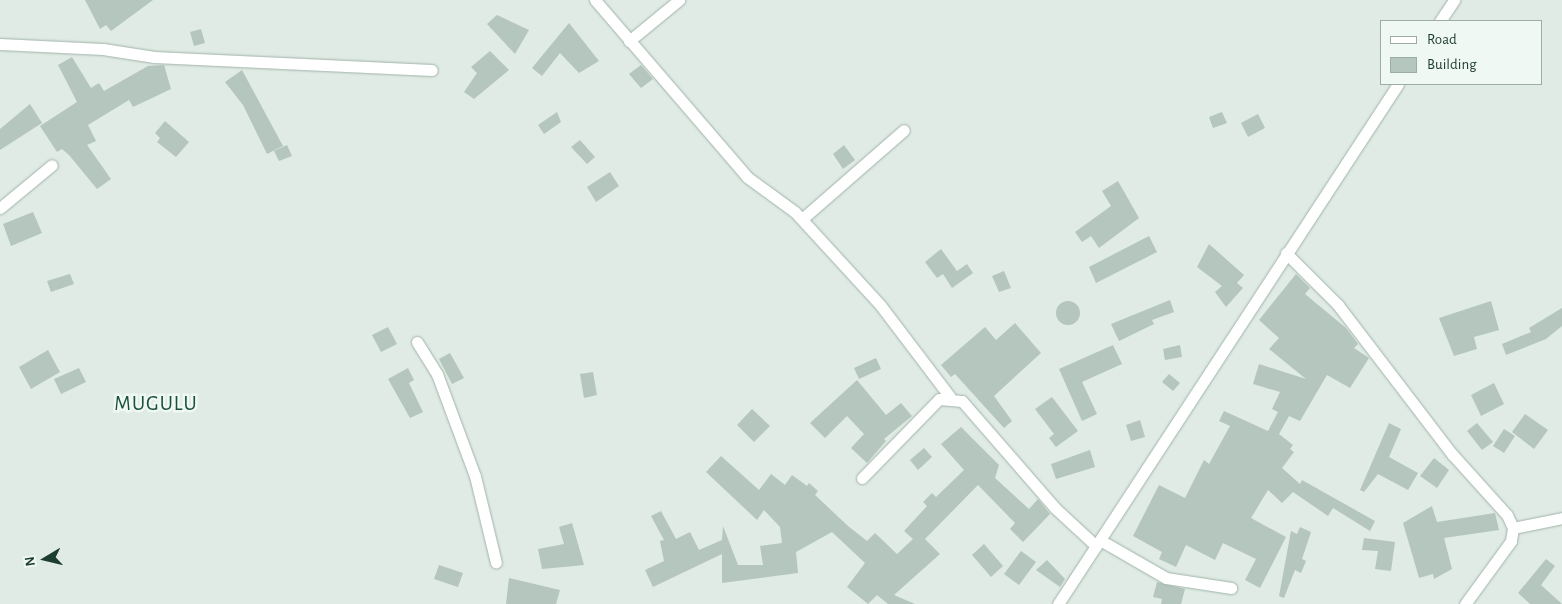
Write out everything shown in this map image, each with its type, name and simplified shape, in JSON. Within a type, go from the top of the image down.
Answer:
[{"type":"street","points":[[595,0],[629,41],[645,53],[686,108],[747,177],[802,219],[881,306],[950,398]]},
{"type":"street","points":[[629,41],[679,0]]},
{"type":"street","points":[[1441,20],[1454,0]]},
{"type":"street","points":[[0,44],[103,48],[154,57],[432,70]]},
{"type":"street","points":[[1058,604],[1397,85]]},
{"type":"street","points":[[802,219],[904,130]]},
{"type":"street","points":[[0,208],[52,165]]},
{"type":"street","points":[[1286,253],[1315,278],[1365,337],[1452,454],[1514,528]]},
{"type":"street","points":[[418,342],[437,374],[473,468],[496,563]]},
{"type":"street","points":[[862,478],[925,411],[939,399],[962,400],[1055,508],[1098,543],[1166,578],[1231,588]]},
{"type":"street","points":[[1514,528],[1562,518]]},
{"type":"street","points":[[1465,604],[1511,541],[1514,528]]},
{"type":"building","points":[[85,0],[153,0],[111,31],[106,25],[100,29]]},
{"type":"building","points":[[497,15],[529,30],[515,54],[487,24]]},
{"type":"building","points":[[569,23],[599,61],[579,73],[560,53],[542,76],[532,68]]},
{"type":"building","points":[[201,29],[205,43],[194,46],[190,32]]},
{"type":"building","points":[[490,51],[509,70],[474,99],[464,92],[477,73],[471,67]]},
{"type":"building","points":[[72,57],[91,88],[99,83],[104,91],[148,66],[164,65],[171,89],[133,107],[129,100],[88,125],[96,141],[87,145],[111,179],[97,189],[69,155],[62,149],[57,152],[40,126],[77,102],[58,65]]},
{"type":"building","points":[[641,65],[653,79],[641,88],[629,74]]},
{"type":"building","points":[[242,70],[283,146],[267,154],[243,105],[225,82]]},
{"type":"building","points":[[30,104],[42,123],[0,150],[0,129]]},
{"type":"building","points":[[557,112],[561,122],[544,134],[538,125]]},
{"type":"building","points":[[1222,112],[1227,123],[1213,128],[1209,117]]},
{"type":"building","points":[[1258,114],[1265,128],[1248,137],[1241,123]]},
{"type":"building","points":[[165,121],[189,142],[176,157],[157,142],[160,138],[155,133]]},
{"type":"building","points":[[580,140],[595,157],[587,164],[571,147]]},
{"type":"building","points":[[287,145],[292,156],[279,161],[274,151]]},
{"type":"building","points":[[844,145],[855,160],[843,169],[833,154]]},
{"type":"building","points":[[610,172],[619,186],[596,202],[587,187]]},
{"type":"building","points":[[1118,181],[1139,218],[1099,248],[1091,236],[1082,242],[1075,232],[1111,206],[1102,191]]},
{"type":"building","points":[[33,212],[42,233],[11,246],[3,224]]},
{"type":"building","points":[[1149,236],[1157,252],[1096,283],[1089,267]]},
{"type":"building","points":[[1209,244],[1244,275],[1237,283],[1243,288],[1226,307],[1215,292],[1222,286],[1197,267]]},
{"type":"building","points":[[941,249],[957,271],[967,264],[973,273],[952,288],[943,274],[937,278],[925,262]]},
{"type":"building","points":[[1004,271],[1011,288],[999,292],[992,276]]},
{"type":"building","points":[[70,274],[74,284],[51,292],[47,281]]},
{"type":"building","points":[[1296,274],[1310,288],[1305,294],[1346,328],[1358,344],[1354,348],[1369,358],[1350,388],[1327,375],[1300,421],[1289,416],[1279,434],[1293,445],[1290,449],[1294,452],[1282,468],[1300,484],[1302,480],[1375,521],[1370,531],[1333,508],[1328,516],[1293,492],[1282,503],[1268,490],[1251,518],[1286,537],[1260,588],[1245,580],[1256,559],[1223,543],[1215,560],[1186,545],[1176,567],[1159,559],[1162,552],[1133,536],[1159,485],[1185,498],[1204,460],[1209,464],[1230,426],[1219,421],[1224,411],[1268,431],[1278,412],[1272,409],[1280,392],[1253,384],[1259,364],[1306,379],[1269,349],[1279,338],[1259,320]]},
{"type":"building","points":[[1170,300],[1174,312],[1152,320],[1154,324],[1119,341],[1111,324]]},
{"type":"building","points":[[1068,301],[1077,304],[1080,313],[1077,322],[1068,325],[1059,322],[1056,313],[1059,304]]},
{"type":"building","points":[[1491,301],[1499,330],[1474,337],[1477,349],[1454,356],[1439,318]]},
{"type":"building","points":[[1562,308],[1562,326],[1546,339],[1506,355],[1502,344],[1531,332],[1529,328]]},
{"type":"building","points":[[1015,323],[1041,353],[994,396],[1012,421],[1004,428],[955,374],[951,377],[941,365],[985,327],[996,340]]},
{"type":"building","points":[[388,327],[397,344],[381,352],[372,335]]},
{"type":"building","points":[[1113,345],[1122,364],[1082,382],[1097,414],[1082,421],[1059,369]]},
{"type":"building","points":[[1180,345],[1182,357],[1165,360],[1163,349]]},
{"type":"building","points":[[48,350],[60,372],[31,389],[19,367]]},
{"type":"building","points":[[450,353],[464,378],[452,384],[439,359]]},
{"type":"building","points":[[876,358],[881,369],[859,379],[854,368]]},
{"type":"building","points":[[79,368],[86,382],[61,394],[54,379]]},
{"type":"building","points":[[408,368],[414,380],[409,383],[423,412],[410,418],[388,379]]},
{"type":"building","points":[[593,372],[597,395],[584,398],[580,374]]},
{"type":"building","points":[[1169,374],[1180,383],[1173,391],[1162,382]]},
{"type":"building","points":[[857,380],[886,415],[901,403],[912,416],[884,439],[886,441],[867,463],[851,448],[864,434],[847,416],[825,438],[810,423]]},
{"type":"building","points":[[1494,383],[1504,404],[1481,416],[1471,395]]},
{"type":"building","points":[[1052,397],[1078,431],[1056,447],[1049,438],[1054,434],[1035,409]]},
{"type":"building","points":[[752,409],[770,426],[754,442],[737,425]]},
{"type":"building","points":[[1525,414],[1548,430],[1534,449],[1512,432]]},
{"type":"building","points":[[1140,420],[1145,437],[1131,441],[1126,425]]},
{"type":"building","points":[[1389,423],[1401,429],[1389,457],[1418,473],[1408,490],[1378,474],[1364,492],[1360,490]]},
{"type":"building","points":[[1477,423],[1493,442],[1482,450],[1467,431]]},
{"type":"building","points":[[961,427],[999,465],[995,478],[1029,509],[1038,499],[1050,514],[1023,542],[1010,529],[1015,523],[978,485],[925,539],[940,554],[894,595],[915,604],[888,604],[877,595],[868,604],[847,587],[865,563],[832,532],[796,552],[798,573],[722,583],[722,554],[653,587],[645,570],[664,561],[660,541],[664,540],[651,516],[661,511],[676,539],[690,532],[699,550],[722,540],[723,526],[738,565],[763,565],[760,546],[782,543],[780,527],[764,510],[757,520],[706,472],[721,456],[759,490],[771,474],[785,485],[792,475],[807,486],[809,483],[818,491],[815,495],[848,526],[867,541],[875,533],[897,554],[913,539],[904,531],[927,506],[923,502],[932,493],[936,497],[964,470],[941,444]]},
{"type":"building","points":[[1504,429],[1515,436],[1504,453],[1493,446]]},
{"type":"building","points":[[924,448],[932,457],[918,470],[910,460]]},
{"type":"building","points":[[1090,450],[1095,467],[1056,479],[1051,464]]},
{"type":"building","points":[[1434,458],[1449,470],[1437,488],[1420,476]]},
{"type":"building","points":[[1432,506],[1437,522],[1495,513],[1499,530],[1444,538],[1452,569],[1434,579],[1433,574],[1419,578],[1403,523]]},
{"type":"building","points":[[572,523],[584,565],[542,569],[538,549],[564,544],[559,527]]},
{"type":"building","points":[[1300,527],[1311,532],[1302,559],[1306,561],[1301,573],[1295,570],[1284,598],[1279,596],[1291,531],[1297,534]]},
{"type":"building","points":[[1364,538],[1395,542],[1391,571],[1375,569],[1378,551],[1362,550]]},
{"type":"building","points":[[984,544],[1003,566],[991,577],[972,555]]},
{"type":"building","points":[[1021,551],[1036,562],[1019,585],[1004,574]]},
{"type":"building","points":[[1546,559],[1555,566],[1541,585],[1562,604],[1530,604],[1518,593]]},
{"type":"building","points":[[1047,560],[1065,579],[1060,587],[1036,570]]},
{"type":"building","points":[[439,565],[463,573],[458,587],[434,579]]},
{"type":"building","points":[[509,578],[560,590],[556,604],[506,604]]},
{"type":"building","points":[[1157,582],[1185,589],[1181,604],[1161,604],[1162,599],[1153,597]]},
{"type":"district","name":"MUGULU","points":[[156,404]]}]
